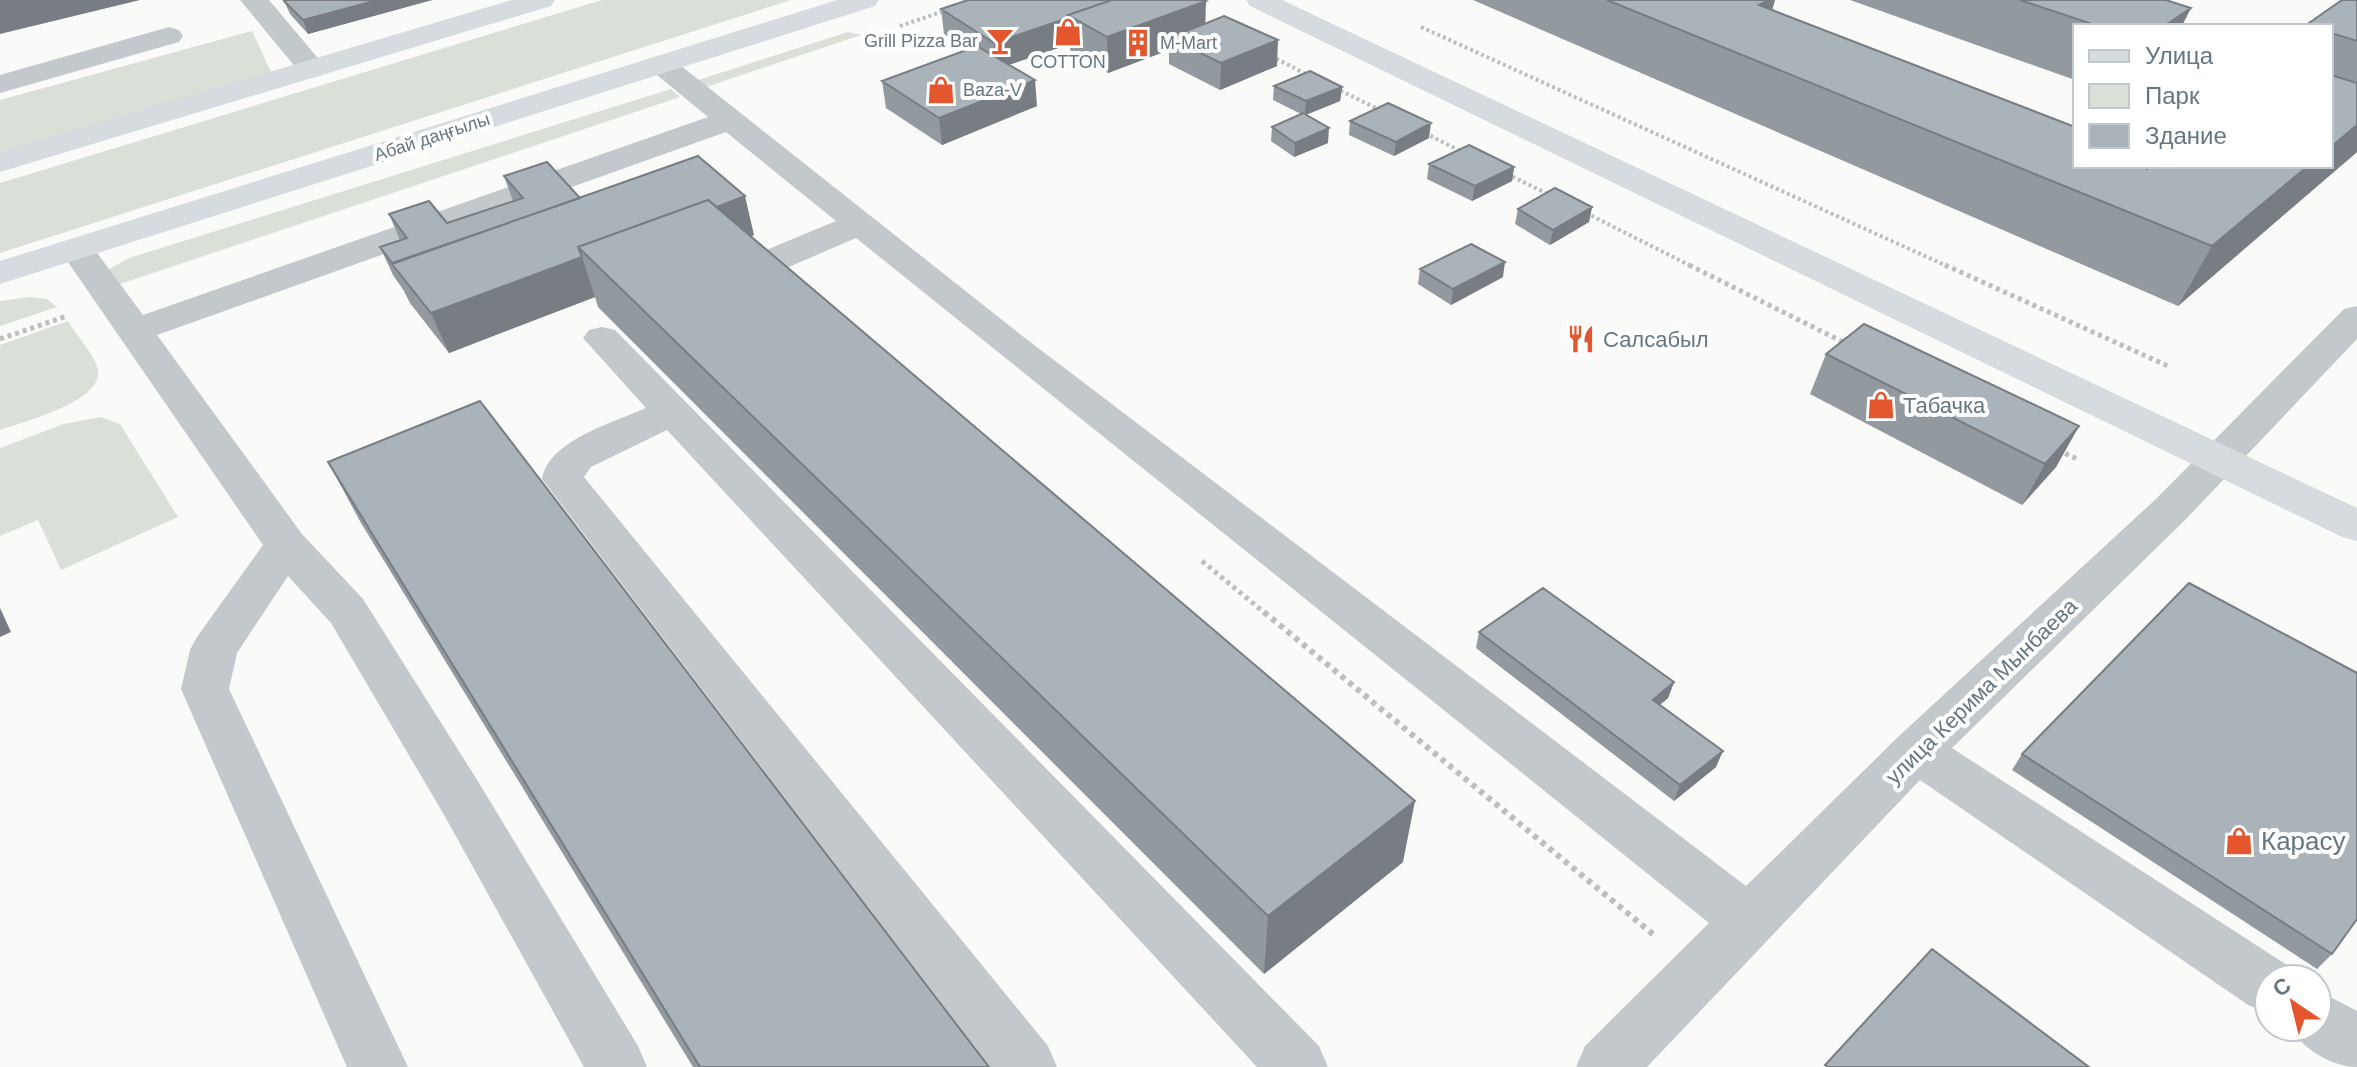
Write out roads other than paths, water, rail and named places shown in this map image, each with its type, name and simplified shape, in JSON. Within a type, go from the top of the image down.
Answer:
[{"type":"main road","points":[[0,162],[541,0]]},
{"type":"main road","name":"Абай даңғылы","points":[[0,273],[865,0]]},
{"type":"main road","points":[[1260,0],[2357,526]]},
{"type":"street","points":[[254,0],[312,69]]},
{"type":"street","points":[[0,84],[169,36]]},
{"type":"street","points":[[661,64],[859,224],[1750,922]]},
{"type":"street","points":[[135,330],[729,120]]},
{"type":"street","points":[[741,274],[859,224]]},
{"type":"street","points":[[77,249],[286,545],[347,611],[461,798],[617,1067]]},
{"type":"street","name":"улица Керима Мынбаева","points":[[1627,1060],[1750,922],[1916,751],[2172,508],[2357,317]]},
{"type":"street","points":[[602,338],[1298,1067]]},
{"type":"street","points":[[672,412],[576,457],[565,468],[563,479],[1027,1067]]},
{"type":"street","points":[[286,545],[214,650],[205,689],[378,1067]]},
{"type":"street","points":[[1916,751],[2253,975]]},
{"type":"street","points":[[2333,1029],[2357,1045]]},
{"type":"place","name":"COTTON","points":[[1068,32]]},
{"type":"place","name":"Grill Pizza Bar","points":[[1000,41]]},
{"type":"place","name":"M-Mart","points":[[1138,43]]},
{"type":"place","name":"Baza-V","points":[[941,90]]},
{"type":"place","name":"Салсабыл","points":[[1581,339]]},
{"type":"place","name":"Табачка","points":[[1881,405]]},
{"type":"place","name":"Карасу","points":[[2239,841]]}]
